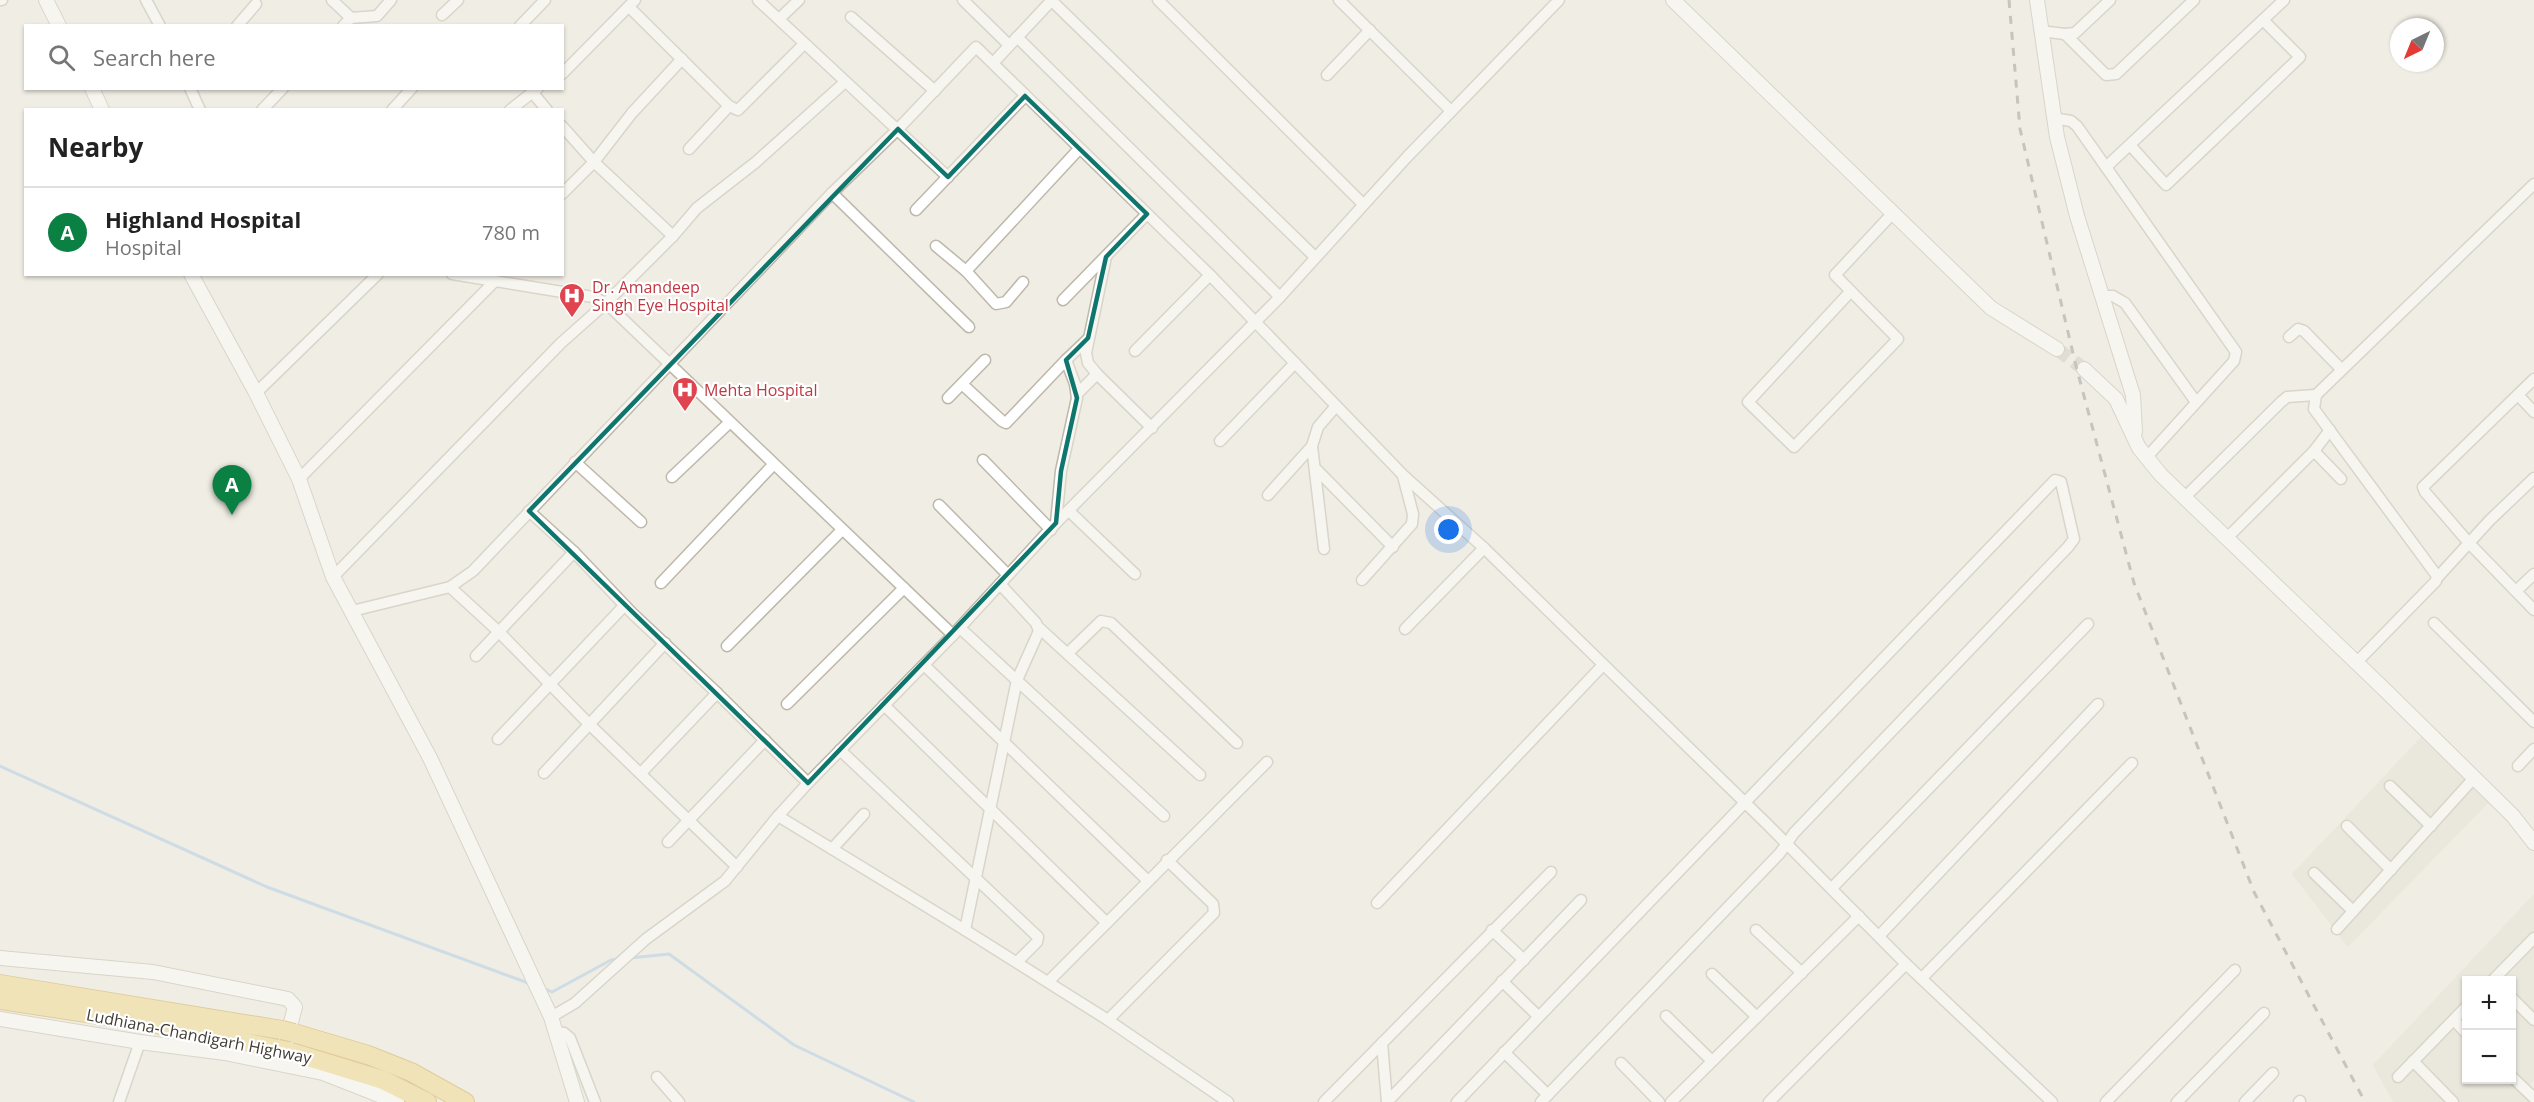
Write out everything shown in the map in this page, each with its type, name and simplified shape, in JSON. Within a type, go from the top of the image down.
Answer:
[{"type":"highway","points":[[0,984],[288,1032],[411,1072],[465,1102]]},
{"type":"highway","name":"Ludhiana-Chandigarh Highway","points":[[0,1000],[146,1022],[383,1080],[427,1102]]},
{"type":"street","points":[[46,0],[58,24]]},
{"type":"street","points":[[146,0],[159,24]]},
{"type":"street","points":[[332,0],[347,22],[377,16],[392,0]]},
{"type":"street","points":[[442,15],[458,0]]},
{"type":"street","points":[[522,24],[545,0]]},
{"type":"street","points":[[758,0],[948,177]]},
{"type":"street","points":[[779,19],[799,0]]},
{"type":"street","points":[[963,0],[1013,41],[1280,297]]},
{"type":"street","points":[[994,62],[1052,0],[1315,257]]},
{"type":"street","points":[[1158,0],[1363,204]]},
{"type":"street","points":[[1339,0],[1451,111]]},
{"type":"street","points":[[550,1017],[575,1003],[669,921],[716,889],[808,783],[956,632],[1069,511],[1280,297],[1363,204],[1559,0]]},
{"type":"street","points":[[1673,0],[1991,308],[2057,349]]},
{"type":"street","points":[[2037,0],[2053,118],[2078,216],[2133,394],[2135,438]]},
{"type":"street","points":[[2040,31],[2075,33],[2110,0]]},
{"type":"street","points":[[2065,34],[2106,75],[2110,76],[2116,74],[2194,0]]},
{"type":"street","points":[[2106,167],[2284,0]]},
{"type":"street","points":[[564,72],[632,3],[682,59],[729,106],[738,110],[804,44]]},
{"type":"street","points":[[239,24],[256,4]]},
{"type":"street","points":[[850,17],[935,91]]},
{"type":"street","points":[[2130,145],[2166,185],[2300,57],[2263,20]]},
{"type":"street","points":[[1327,75],[1370,30]]},
{"type":"street","points":[[352,611],[450,587],[473,571],[831,193],[898,129],[976,47],[994,62],[1025,96],[1210,275],[1403,476],[1484,548],[1832,888],[1906,964],[2052,1102]]},
{"type":"street","points":[[564,192],[594,162],[632,113],[682,59]]},
{"type":"street","points":[[333,577],[561,343],[606,303],[674,236],[709,196],[756,162],[845,82]]},
{"type":"street","points":[[93,90],[101,108]]},
{"type":"street","points":[[191,90],[199,108]]},
{"type":"street","points":[[264,108],[281,90]]},
{"type":"street","points":[[394,108],[410,90]]},
{"type":"street","points":[[512,108],[535,90],[547,108]]},
{"type":"street","points":[[916,210],[1025,96]]},
{"type":"street","points":[[689,149],[729,106]]},
{"type":"street","points":[[2053,118],[2075,123],[2236,352],[2234,361],[2146,458]]},
{"type":"street","points":[[564,128],[594,162],[674,236]]},
{"type":"street","points":[[966,271],[1080,149]]},
{"type":"street","points":[[2437,578],[2426,559],[2314,409],[2316,394],[2534,184]]},
{"type":"street","points":[[831,193],[969,327]]},
{"type":"street","points":[[1063,300],[1147,214]]},
{"type":"street","points":[[1851,291],[1748,402],[1794,447],[1898,339],[1851,291],[1835,275],[1892,214]]},
{"type":"street","points":[[936,246],[966,271],[996,304],[1006,302],[1023,282]]},
{"type":"street","points":[[1106,257],[1088,338],[1087,358],[1097,374],[1152,428]]},
{"type":"street","points":[[1135,351],[1210,275]]},
{"type":"street","points":[[192,276],[300,479],[333,577],[430,758],[540,994],[556,1032],[579,1100]]},
{"type":"street","points":[[256,393],[376,276]]},
{"type":"street","points":[[481,277],[593,297],[606,303],[904,588],[1017,680],[1164,816]]},
{"type":"street","points":[[300,479],[495,281]]},
{"type":"street","points":[[2102,296],[2113,296],[2125,303],[2196,402]]},
{"type":"street","points":[[2289,337],[2298,329],[2304,331],[2341,369]]},
{"type":"street","points":[[962,384],[1006,423],[1088,338]]},
{"type":"street","points":[[948,398],[985,360]]},
{"type":"street","points":[[1054,527],[1059,478],[1077,394],[1066,360]]},
{"type":"street","points":[[1220,441],[1295,363]]},
{"type":"street","points":[[2084,369],[2116,399],[2146,458],[2226,539],[2513,816],[2534,843]]},
{"type":"street","points":[[1077,394],[1097,374]]},
{"type":"street","points":[[2534,380],[2423,487],[2469,543],[2534,610]]},
{"type":"street","points":[[2184,498],[2287,397],[2316,394]]},
{"type":"street","points":[[2518,395],[2534,412]]},
{"type":"street","points":[[1268,495],[1311,446],[1318,427],[1336,406]]},
{"type":"street","points":[[672,477],[729,423]]},
{"type":"street","points":[[2226,539],[2314,451],[2330,430]]},
{"type":"street","points":[[1311,446],[1324,549]]},
{"type":"street","points":[[2314,451],[2341,479]]},
{"type":"street","points":[[983,460],[1054,527]]},
{"type":"street","points":[[574,462],[641,522]]},
{"type":"street","points":[[661,584],[773,465]]},
{"type":"street","points":[[1315,468],[1393,547]]},
{"type":"street","points":[[1362,580],[1412,524],[1413,514],[1403,476]]},
{"type":"street","points":[[2356,663],[2534,478]]},
{"type":"street","points":[[1457,1102],[1504,1052],[1538,1016],[2055,480],[2061,482],[2074,538],[2068,547],[1794,833],[1787,845],[1544,1099],[1504,1052]]},
{"type":"street","points":[[939,505],[1008,575]]},
{"type":"street","points":[[529,511],[574,552],[624,606],[808,783]]},
{"type":"street","points":[[1069,511],[1135,574]]},
{"type":"street","points":[[727,646],[842,530]]},
{"type":"street","points":[[1405,629],[1484,548]]},
{"type":"street","points":[[476,656],[574,552]]},
{"type":"street","points":[[2516,591],[2534,574]]},
{"type":"street","points":[[1000,584],[1038,627],[1200,775]]},
{"type":"street","points":[[450,587],[498,631],[589,724],[690,819],[737,867]]},
{"type":"street","points":[[787,704],[904,588]]},
{"type":"street","points":[[498,739],[624,606]]},
{"type":"street","points":[[1068,654],[1095,625],[1101,621],[1112,623],[1237,743]]},
{"type":"street","points":[[2434,623],[2534,722]]},
{"type":"street","points":[[1832,888],[2088,624]]},
{"type":"street","points":[[965,930],[1017,680],[1039,634],[1038,627]]},
{"type":"street","points":[[544,773],[665,643]]},
{"type":"street","points":[[924,665],[1148,880]]},
{"type":"street","points":[[1377,903],[1603,665]]},
{"type":"street","points":[[641,772],[717,693]]},
{"type":"street","points":[[1879,936],[2098,704]]},
{"type":"street","points":[[884,705],[1107,922]]},
{"type":"street","points":[[668,842],[765,740]]},
{"type":"street","points":[[2518,766],[2534,749]]},
{"type":"street","points":[[840,750],[1038,938],[1037,942],[1017,962]]},
{"type":"street","points":[[1048,982],[1267,762]]},
{"type":"street","points":[[1922,978],[2132,763]]},
{"type":"street","points":[[2337,929],[2474,778]]},
{"type":"street","points":[[2390,786],[2431,826]]},
{"type":"street","points":[[832,849],[864,814]]},
{"type":"street","points":[[778,816],[1017,962],[1108,1020],[1228,1102]]},
{"type":"street","points":[[2347,826],[2391,870]]},
{"type":"street","points":[[1108,1020],[1214,913],[1213,904],[1167,860]]},
{"type":"street","points":[[1324,1102],[1551,872]]},
{"type":"street","points":[[2314,873],[2353,911]]},
{"type":"street","points":[[1387,1102],[1581,900]]},
{"type":"street","points":[[1678,1100],[1712,1061],[1859,916]]},
{"type":"street","points":[[1492,930],[1524,960]]},
{"type":"street","points":[[1756,930],[1802,973]]},
{"type":"street","points":[[2498,976],[2533,941]]},
{"type":"street","points":[[0,958],[153,972],[288,999],[295,1007],[282,1055]]},
{"type":"street","points":[[1769,1102],[1906,964]]},
{"type":"street","points":[[2106,1102],[2235,970]]},
{"type":"street","points":[[1712,974],[1757,1017]]},
{"type":"street","points":[[1502,981],[1538,1016]]},
{"type":"street","points":[[2516,1003],[2534,1020]]},
{"type":"street","points":[[2398,1077],[2462,1011]]},
{"type":"street","points":[[2177,1102],[2264,1013]]},
{"type":"street","points":[[1666,1016],[1712,1061]]},
{"type":"street","points":[[0,1019],[140,1042],[225,1053],[282,1055],[368,1096],[397,1102]]},
{"type":"street","points":[[2454,1020],[2463,1030]]},
{"type":"street","points":[[556,1032],[564,1033],[570,1038],[596,1102]]},
{"type":"street","points":[[119,1102],[140,1042]]},
{"type":"street","points":[[1382,1043],[1387,1102]]},
{"type":"street","points":[[2414,1061],[2452,1102]]},
{"type":"street","points":[[1621,1063],[1659,1102]]},
{"type":"street","points":[[2245,1102],[2273,1073]]},
{"type":"street","points":[[657,1077],[679,1102]]},
{"type":"street","points":[[2516,1082],[2534,1098]]},
{"type":"highlighted area","points":[[1025,96],[1147,214],[1106,257],[1088,338],[1066,360],[1077,398],[1061,471],[1056,523],[808,783],[529,511],[898,129],[948,177]]},
{"type":"shaded area","points":[[2423,735],[2489,802],[2348,947],[2292,874]]},
{"type":"shaded area","points":[[2534,894],[2534,1080],[2528,1087],[2534,1102],[2393,1102],[2373,1065]]},
{"type":"waterway","points":[[0,766],[267,887],[531,984]]},
{"type":"waterway","points":[[630,958],[669,954],[794,1045],[914,1102]]},
{"type":"waterway","points":[[543,988],[552,992],[611,960],[617,959]]},
{"type":"tunnel","points":[[2057,349],[2084,369]]},
{"type":"railway","points":[[2009,0],[2020,129],[2076,366],[2134,583],[2254,892],[2365,1102]]},
{"type":"place","name":"Dr. Amandeep Singh Eye Hospital","points":[[572,319]]},
{"type":"place","name":"Mehta Hospital","points":[[685,413]]},
{"type":"place","name":"Highland Hospital","points":[[232,515]]}]
